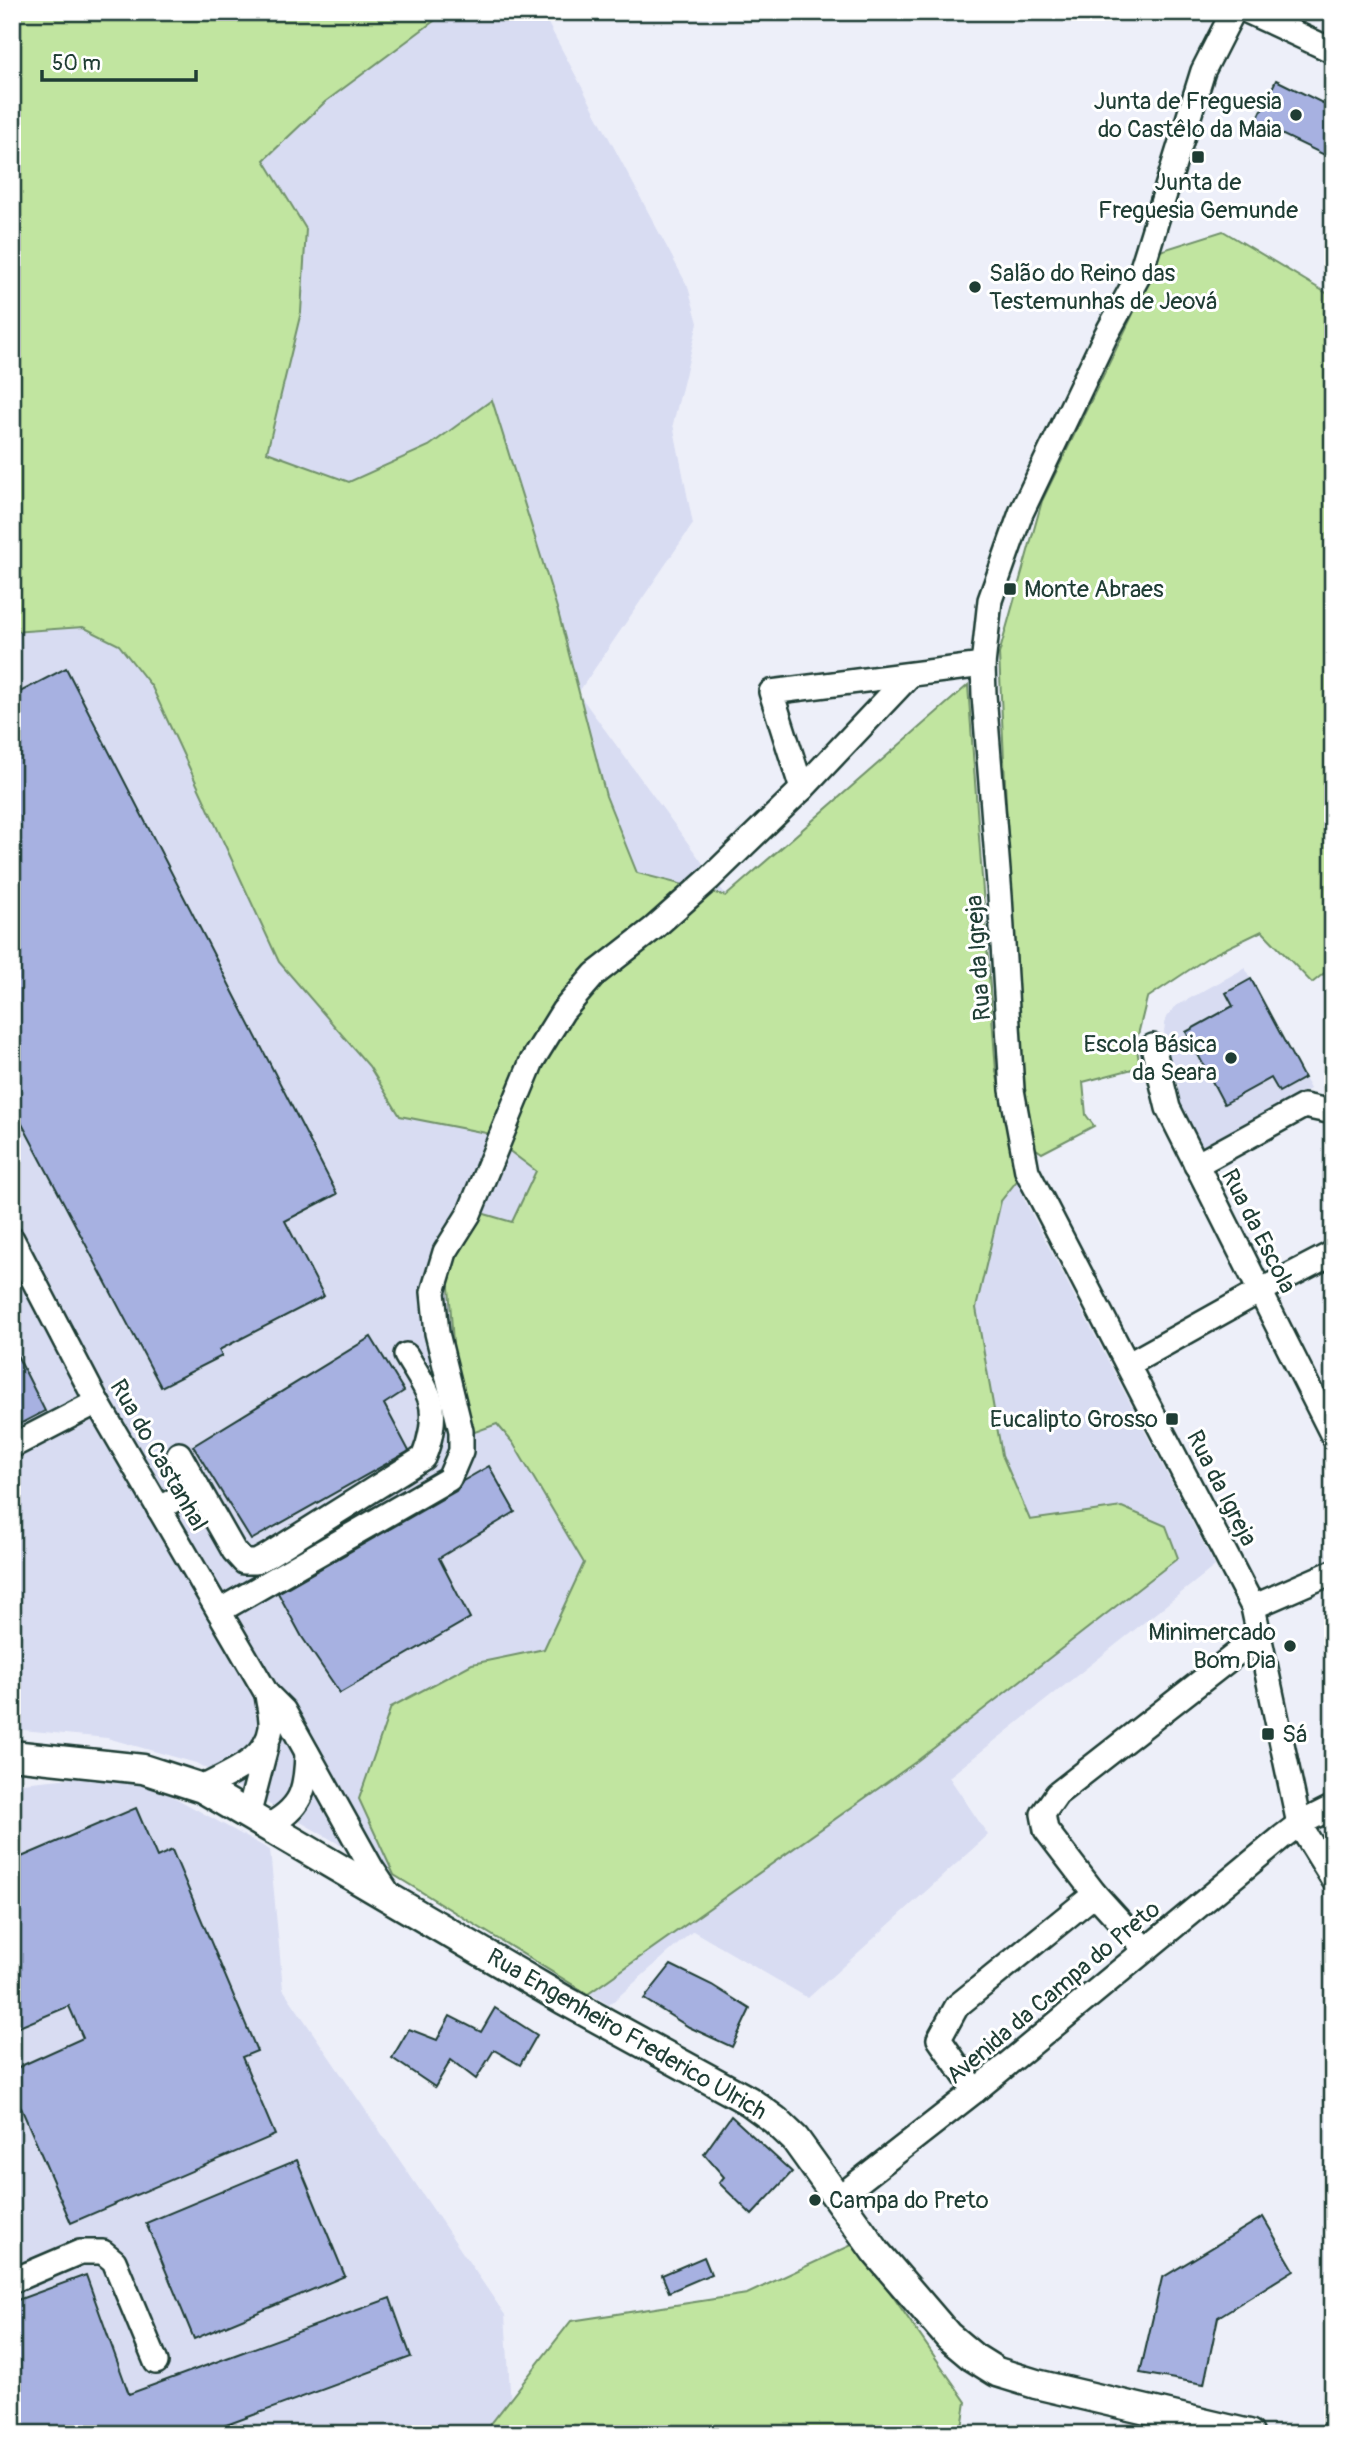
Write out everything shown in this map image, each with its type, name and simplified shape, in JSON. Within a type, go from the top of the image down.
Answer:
[{"type":"main road","name":"Rua Engenheiro Frederico Ulrich","points":[[13,1757],[143,1769],[202,1788],[564,2000],[749,2101],[795,2139],[876,2252],[948,2336],[972,2357],[997,2372],[1036,2384],[1249,2434]]},
{"type":"street","name":"Rua da Igreja","points":[[1233,12],[1203,71],[1142,271],[1106,335],[1021,513],[990,600],[983,665],[1013,1090],[1027,1171],[1254,1607],[1299,1824],[1333,1879]]},
{"type":"street","points":[[1250,12],[1333,51]]},
{"type":"street","points":[[802,789],[771,692],[983,665]]},
{"type":"street","points":[[219,1611],[449,1479],[461,1451],[461,1430],[437,1333],[433,1292],[445,1252],[469,1214],[532,1061],[564,1011],[596,974],[673,911],[802,789],[910,675]]},
{"type":"street","name":"Rua da Escola","points":[[1153,1046],[1168,1108],[1333,1436]]},
{"type":"street","points":[[1196,1165],[1304,1106],[1333,1112]]},
{"type":"street","name":"Rua do Castanhal","points":[[12,1239],[97,1402],[267,1694],[284,1712],[390,1896]]},
{"type":"street","points":[[1129,1364],[1333,1253]]},
{"type":"street","points":[[180,1454],[234,1552],[243,1562],[256,1562],[423,1458],[429,1446],[430,1399],[406,1355]]},
{"type":"street","points":[[12,1446],[97,1402]]},
{"type":"street","points":[[159,1509],[197,1486]]},
{"type":"street","points":[[1254,1607],[1333,1572]]},
{"type":"street","points":[[1145,1950],[1095,1894],[1045,1830],[1043,1814],[1057,1794],[1259,1636]]},
{"type":"street","name":"Rua do Castanhal","points":[[257,1821],[266,1744],[271,1726],[267,1694]]},
{"type":"street","points":[[202,1788],[248,1764],[266,1744]]},
{"type":"street","points":[[257,1821],[280,1819],[297,1803],[306,1782],[307,1752]]},
{"type":"street","name":"Avenida da Campa do Preto","points":[[838,2198],[975,2091],[1299,1824],[1333,1807]]},
{"type":"street","points":[[975,2091],[939,2039],[957,2006],[1095,1894]]},
{"type":"street","points":[[12,2281],[80,2252],[103,2252],[114,2261],[156,2362]]},
{"type":"shaded area","points":[[12,12],[542,12],[688,287],[698,323],[673,424],[693,524],[578,693],[726,895],[968,685],[996,1071],[1024,1199],[1215,1566],[949,1777],[988,1835],[808,1998],[693,1931],[609,2005],[394,1875],[196,1763],[107,1738],[12,1729]]},
{"type":"shaded area","name":"Escola Básica da Seara","points":[[1245,968],[1310,1089],[1202,1146],[1197,1146],[1175,1096],[1179,1085],[1172,1078],[1164,1031],[1166,1017],[1176,1006]]},
{"type":"shaded area","points":[[90,1776],[152,1785],[270,1850],[283,1989],[505,2315],[513,2434],[12,2434],[12,1784]]},
{"type":"green space","points":[[12,12],[446,12],[325,102],[264,160],[306,229],[301,312],[267,452],[349,482],[429,446],[492,400],[557,608],[606,796],[637,873],[726,896],[968,685],[996,1071],[1019,1178],[1001,1201],[976,1308],[1002,1455],[1030,1520],[1122,1507],[1166,1526],[1178,1558],[917,1761],[588,1994],[394,1875],[359,1799],[391,1707],[472,1664],[544,1649],[584,1563],[513,1443],[497,1424],[472,1433],[455,1371],[448,1273],[481,1213],[512,1222],[536,1171],[486,1133],[400,1116],[369,1066],[279,962],[152,687],[119,645],[83,627],[12,632]]},
{"type":"green space","points":[[1223,231],[1333,297],[1333,966],[1312,983],[1262,931],[1210,956],[1147,998],[1136,1043],[1140,1067],[1083,1082],[1086,1115],[1094,1126],[1042,1153],[1029,1144],[1011,909],[999,654],[1042,501],[1133,314],[1160,251]]},
{"type":"green space","points":[[856,2243],[966,2402],[961,2434],[483,2434],[571,2321],[747,2294]]},
{"type":"building","name":"Junta de Freguesia do Castêlo da Maia","points":[[1276,80],[1333,108],[1333,159],[1256,122]]},
{"type":"building","points":[[66,668],[337,1194],[285,1221],[324,1296],[219,1350],[222,1356],[161,1387],[12,1105],[12,696]]},
{"type":"building","points":[[1251,979],[1304,1078],[1279,1092],[1271,1078],[1224,1104],[1186,1032],[1233,1006],[1226,993]]},
{"type":"building","points":[[371,1337],[404,1391],[384,1404],[409,1451],[251,1540],[193,1446]]},
{"type":"building","points":[[12,1345],[45,1411],[12,1428]]},
{"type":"building","points":[[489,1466],[515,1512],[439,1558],[470,1618],[340,1693],[302,1637],[278,1593],[456,1491],[463,1481]]},
{"type":"building","points":[[136,1808],[157,1857],[172,1850],[257,2051],[242,2057],[275,2135],[71,2223],[12,2087],[12,2070],[83,2038],[69,2006],[12,2030],[12,1861]]},
{"type":"building","points":[[671,1965],[712,1985],[750,2009],[732,2047],[689,2027],[644,1999]]},
{"type":"building","points":[[495,2008],[537,2035],[520,2065],[494,2050],[476,2079],[451,2060],[435,2087],[392,2058],[409,2029],[437,2040],[450,2016],[481,2032]]},
{"type":"building","points":[[731,2116],[792,2172],[752,2215],[719,2183],[724,2177],[704,2154]]},
{"type":"building","points":[[297,2160],[345,2276],[194,2339],[146,2223]]},
{"type":"building","points":[[1263,2217],[1294,2270],[1218,2317],[1204,2384],[1140,2373],[1162,2278]]},
{"type":"building","points":[[704,2257],[711,2274],[669,2292],[662,2275]]},
{"type":"building","points":[[86,2275],[129,2394],[390,2298],[411,2357],[202,2434],[12,2434],[12,2302]]},
{"type":"place","name":"Junta de Freguesia do Castêlo da Maia","points":[[1296,115]]},
{"type":"place","name":"Junta de Freguesia Gemunde","points":[[1198,157]]},
{"type":"place","name":"Salão do Reino das Testemunhas de Jeová","points":[[975,287]]},
{"type":"place","name":"Monte Abraes","points":[[1010,589]]},
{"type":"place","name":"Escola Básica da Seara","points":[[1231,1058]]},
{"type":"place","name":"Eucalipto Grosso","points":[[1172,1419]]},
{"type":"place","name":"Minimercado Bom Dia","points":[[1290,1646]]},
{"type":"place","name":"Sá","points":[[1268,1734]]},
{"type":"place","name":"Campa do Preto","points":[[815,2200]]}]
